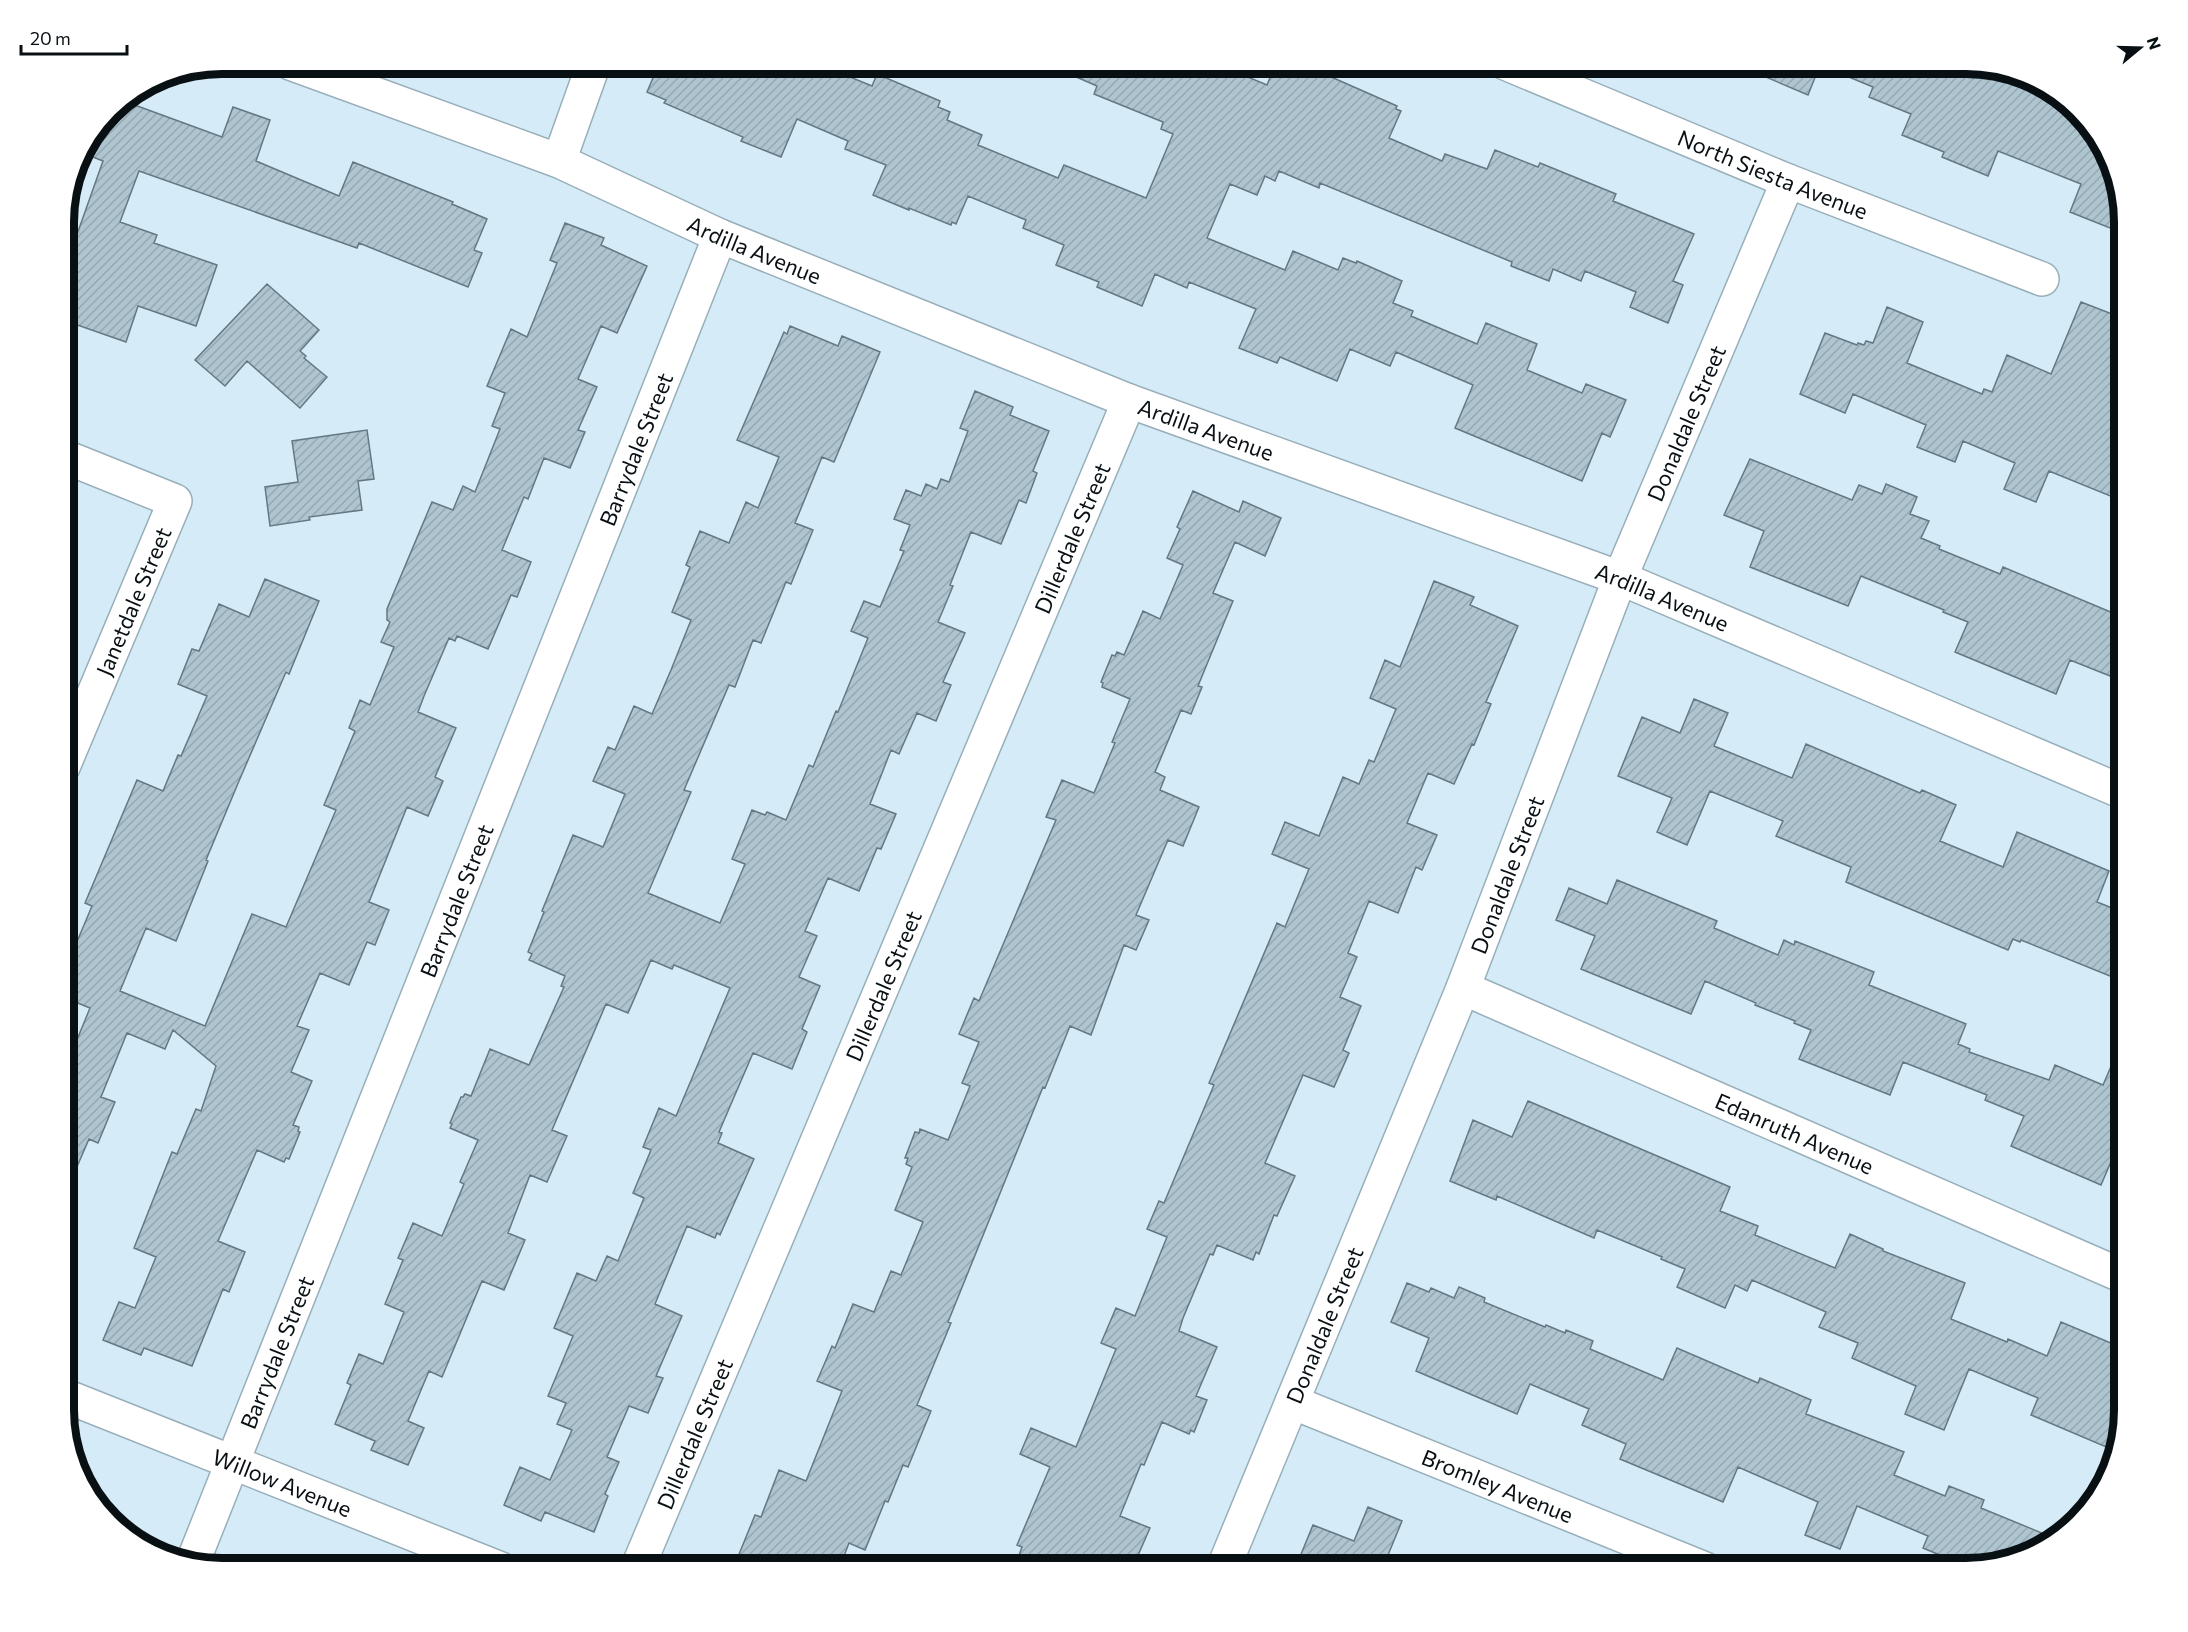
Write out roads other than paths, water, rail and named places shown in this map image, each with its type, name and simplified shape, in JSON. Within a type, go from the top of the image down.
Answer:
[{"type":"street","name":"Ardilla Avenue","points":[[320,74],[559,161],[720,236],[1129,401],[1620,578],[2114,788]]},
{"type":"street","points":[[559,161],[590,74]]},
{"type":"street","name":"North Siesta Avenue","points":[[1531,74],[1788,181],[2042,279]]},
{"type":"street","name":"Donaldale Street","points":[[1228,1558],[1463,988],[1620,578],[1788,181]]},
{"type":"street","name":"Barrydale Street","points":[[195,1556],[720,236]]},
{"type":"street","name":"Dillerdale Street","points":[[642,1558],[1129,401]]},
{"type":"street","name":"Janetdale Street","points":[[74,460],[175,501],[74,741]]},
{"type":"street","name":"Edanruth Avenue","points":[[1463,988],[2114,1272]]},
{"type":"street","name":"Willow Avenue","points":[[74,1399],[473,1558]]},
{"type":"street","name":"Bromley Avenue","points":[[1292,1402],[1678,1558]]}]
